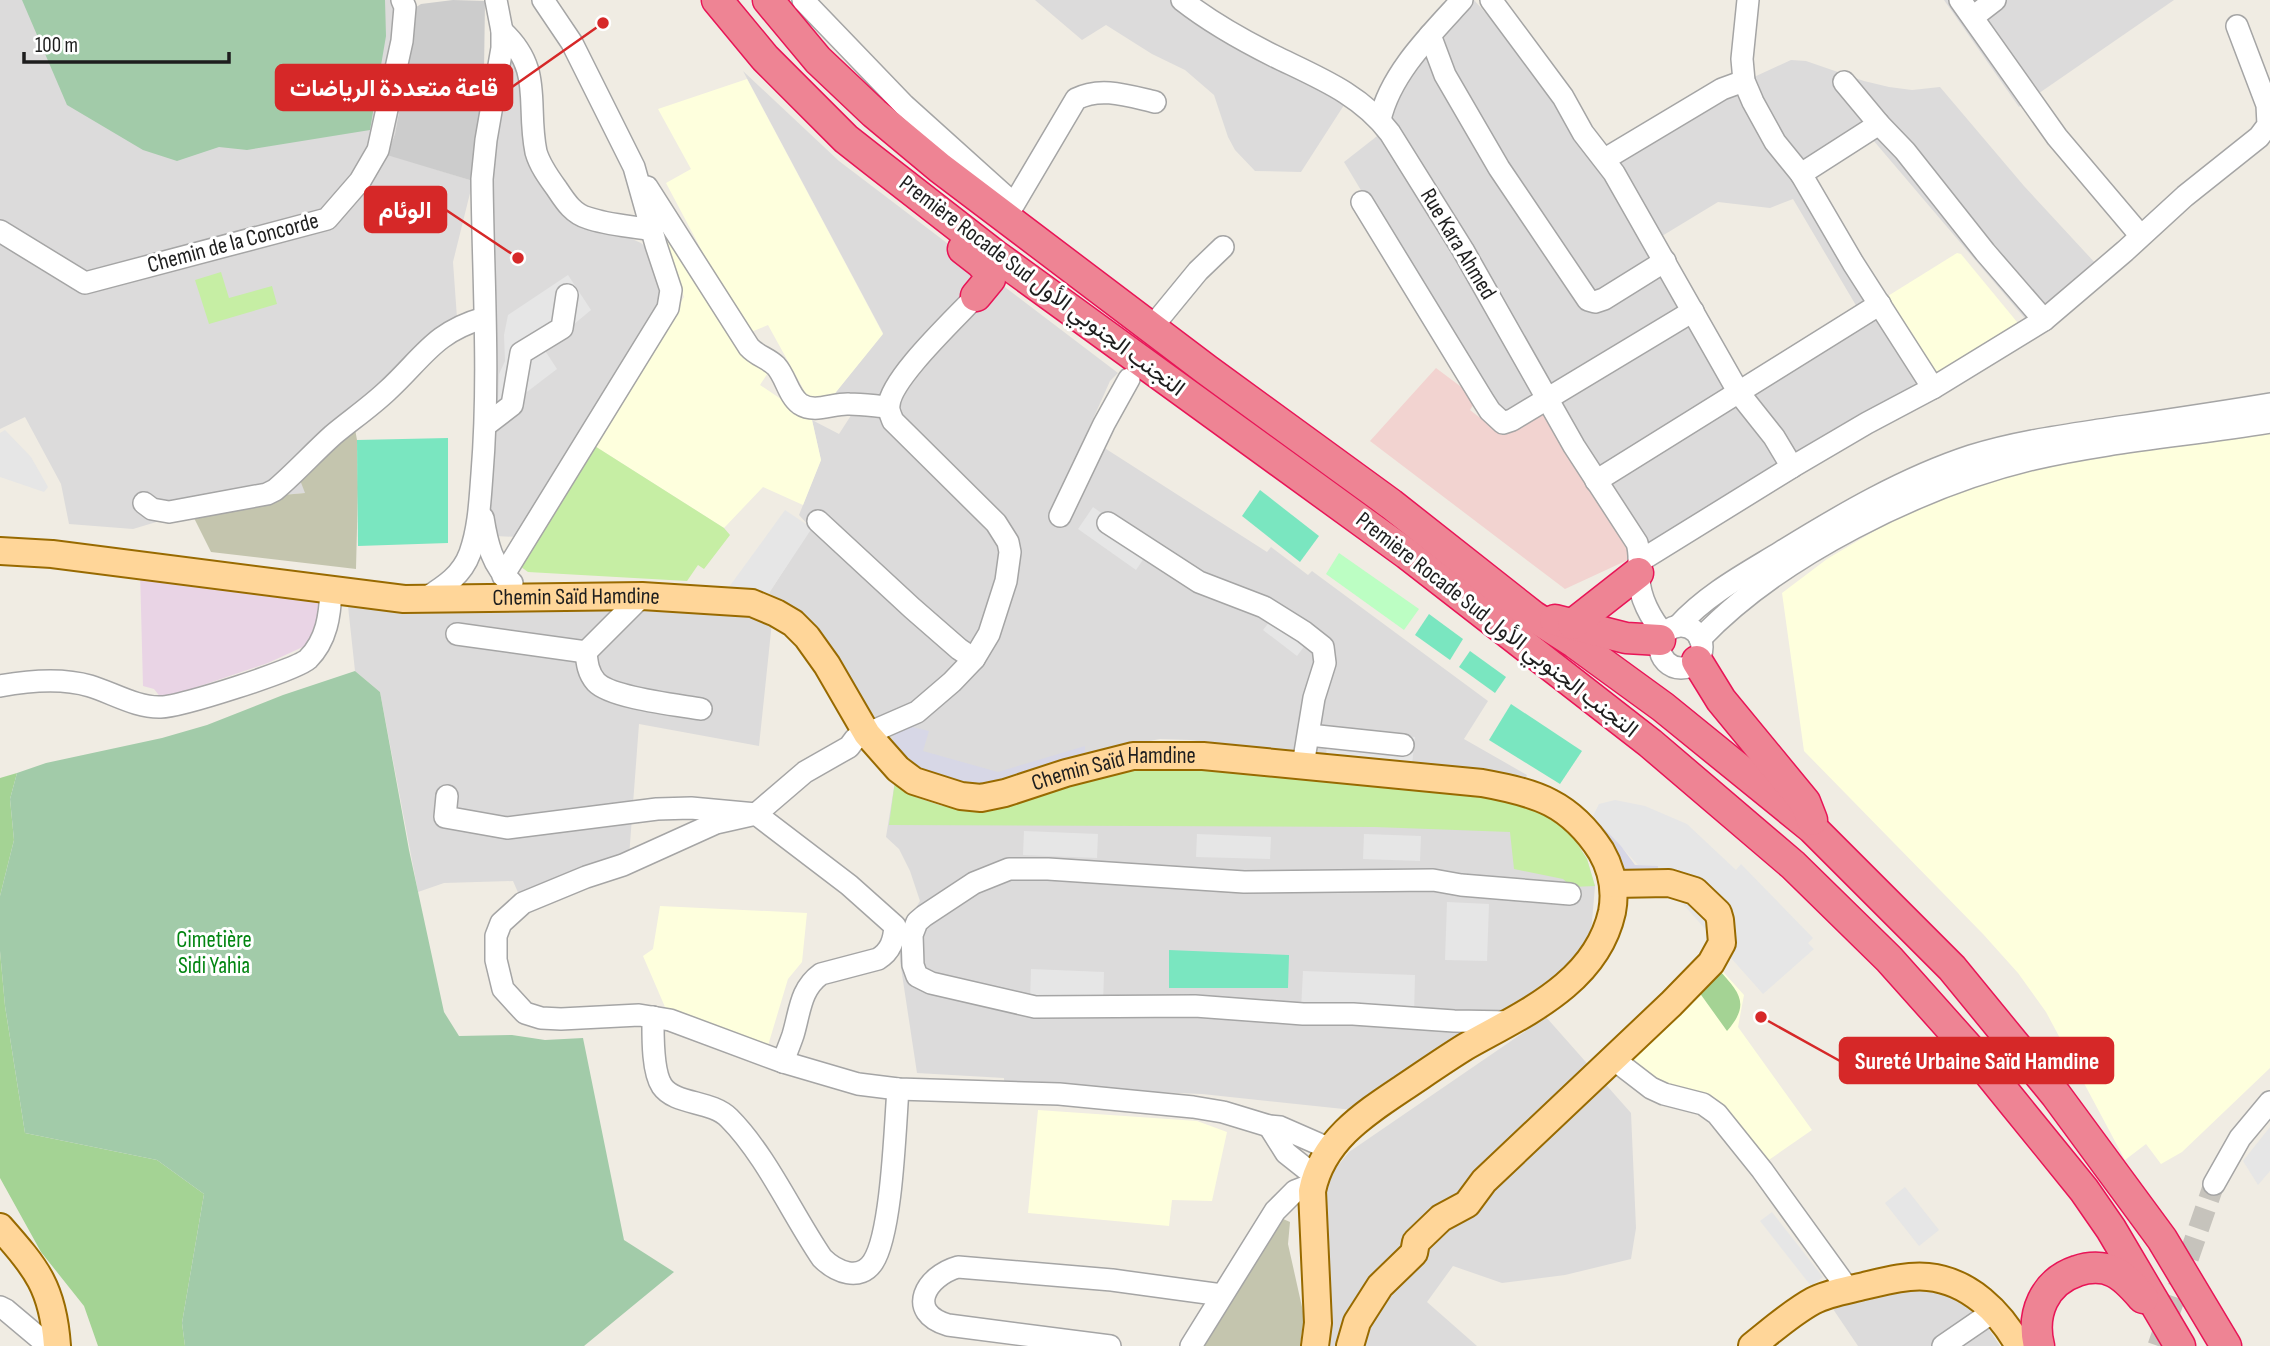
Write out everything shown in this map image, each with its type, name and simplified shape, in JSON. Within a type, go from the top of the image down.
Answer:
[{"type":"highway","name":"Première Rocade Sud التجنب الجنوبي الأول","points":[[717,0],[765,58],[846,139],[995,255],[1135,370],[1407,554],[1650,743],[1793,865],[1889,959],[1972,1052],[2084,1190],[2111,1228],[2180,1346]]},
{"type":"highway","name":"Première Rocade Sud التجنب الجنوبي الأول","points":[[768,0],[818,60],[874,113],[940,167],[1391,504],[1533,616],[1575,643],[1662,707],[1812,828],[1952,968],[2032,1065],[2108,1162],[2162,1239],[2226,1346]]},
{"type":"highway","points":[[874,161],[902,201],[989,272],[990,279],[976,296]]},
{"type":"highway","points":[[1014,204],[1148,324]]},
{"type":"highway","points":[[1573,624],[1639,567]]},
{"type":"highway","points":[[1533,616],[1626,638],[1669,632]]},
{"type":"highway","points":[[1698,650],[1721,700],[1805,802],[1812,819],[1812,828]]},
{"type":"highway","points":[[2039,1346],[2036,1323],[2043,1299],[2057,1281],[2085,1268],[2115,1272],[2162,1316]]},
{"type":"main road","points":[[0,543],[39,548],[52,554]]},
{"type":"main road","points":[[0,551],[52,554]]},
{"type":"main road","name":"Chemin Saïd Hamdine","points":[[52,554],[404,599],[642,596],[752,603],[793,623],[807,637],[827,665],[867,734],[898,769],[914,781],[961,796],[981,798],[1026,788],[1066,773],[1133,756],[1203,756],[1482,783],[1538,796],[1552,802],[1584,828],[1606,859],[1614,884],[1614,904],[1609,926],[1589,963],[1562,988],[1511,1022],[1433,1066],[1372,1107],[1328,1149],[1314,1180],[1318,1323],[1315,1346]]},
{"type":"main road","points":[[1350,1346],[1357,1322],[1367,1304],[1380,1286],[1414,1253],[1416,1242],[1441,1218],[1468,1204],[1484,1181],[1711,963],[1722,943],[1720,920],[1712,906],[1695,891],[1670,883],[1614,884]]},
{"type":"main road","points":[[0,1227],[43,1281],[55,1315],[49,1345]]},
{"type":"main road","points":[[0,1246],[31,1289],[49,1345]]},
{"type":"main road","points":[[1752,1346],[1814,1301],[1848,1290],[1909,1277],[1929,1277],[1972,1293],[2006,1324],[2019,1346]]},
{"type":"street","name":"Chemin de la Concorde","points":[[0,231],[85,283],[327,219],[360,181],[378,149],[402,41],[405,7],[402,0]]},
{"type":"street","points":[[480,598],[470,574],[470,554],[477,529],[486,425],[482,179],[502,48],[502,31],[496,0]]},
{"type":"street","points":[[543,0],[572,43],[634,167],[754,353],[779,368],[792,394],[809,408],[850,404],[888,407]]},
{"type":"street","points":[[803,0],[904,105],[1014,204],[1076,99],[1088,92],[1103,92],[1155,102]]},
{"type":"street","name":"Rue Kara Ahmed","points":[[1182,0],[1236,37],[1340,89],[1380,120],[1463,250],[1596,481],[1637,543],[1642,593],[1649,611],[1669,632]]},
{"type":"street","points":[[1380,120],[1393,86],[1430,36],[1462,0]]},
{"type":"street","points":[[1491,0],[1509,28],[1563,97],[1583,133],[1605,159],[1739,393],[1774,437],[1792,467]]},
{"type":"street","points":[[1748,0],[1743,36],[1744,81],[1775,142],[1801,174],[1853,263],[1933,388]]},
{"type":"street","points":[[1995,0],[1967,8],[2057,137],[2140,235]]},
{"type":"street","points":[[1639,567],[1792,467],[1933,388],[2044,320],[2140,235],[2259,137],[2268,125],[2267,105],[2236,26]]},
{"type":"street","points":[[502,31],[517,45],[525,59],[530,76],[536,151],[541,166],[564,201],[575,212],[587,218],[652,230]]},
{"type":"street","points":[[1430,36],[1445,75],[1499,168],[1588,300],[1595,302],[1604,299],[1665,261]]},
{"type":"street","points":[[1605,159],[1722,89],[1744,81]]},
{"type":"street","points":[[1844,82],[1905,151],[1985,252],[2044,320]]},
{"type":"street","points":[[1801,174],[1879,124]]},
{"type":"street","points":[[503,576],[668,308],[671,290],[634,167]]},
{"type":"street","points":[[1362,202],[1448,343],[1495,415],[1506,423],[1693,311]]},
{"type":"street","points":[[1148,324],[1223,247]]},
{"type":"street","points":[[486,425],[512,405],[521,353],[562,328],[568,295]]},
{"type":"street","points":[[976,296],[913,364],[891,395],[888,407],[893,421],[996,523],[1009,542],[1009,562],[1003,592],[989,634],[974,659],[917,712],[855,738],[849,747],[804,772],[756,814],[716,822],[623,865],[523,903],[501,923],[496,936],[495,946],[503,989],[525,1013],[541,1018],[639,1015],[653,1017],[681,1023],[783,1062],[858,1084],[898,1089],[1059,1094],[1159,1102],[1223,1112],[1294,1131],[1328,1149]]},
{"type":"street","points":[[1596,481],[1880,304]]},
{"type":"street","points":[[144,503],[152,509],[169,512],[267,494],[275,490],[334,435],[393,386],[434,342],[452,329],[484,318]]},
{"type":"street","points":[[1060,516],[1104,424],[1135,370]]},
{"type":"street","points":[[2270,404],[2028,441],[1942,467],[1842,516],[1715,593],[1669,632],[1660,654],[1670,665],[1684,668],[1724,615],[1776,575],[1897,507],[1951,484],[2008,466],[2066,453],[2270,422]]},
{"type":"street","points":[[480,492],[491,557],[491,574],[480,598]]},
{"type":"street","points":[[817,521],[912,608],[974,659]]},
{"type":"street","points":[[1108,523],[1199,582],[1264,607],[1319,643],[1325,651],[1325,663],[1314,698],[1303,765]]},
{"type":"street","points":[[426,598],[455,578],[470,554]]},
{"type":"street","points":[[491,557],[503,576],[526,591],[542,597]]},
{"type":"street","points":[[0,686],[43,681],[87,685],[145,706],[164,707],[236,687],[272,676],[307,660],[330,622],[331,590]]},
{"type":"street","points":[[642,596],[586,652],[587,667],[597,684],[617,694],[701,709]]},
{"type":"street","points":[[1669,632],[1692,630],[1698,650]]},
{"type":"street","points":[[457,634],[586,652]]},
{"type":"street","points":[[1309,734],[1403,745]]},
{"type":"street","points":[[447,796],[445,817],[507,828],[657,809],[691,808],[756,814],[849,885],[895,926],[893,940],[885,954],[813,979],[803,995],[783,1062]]},
{"type":"street","points":[[1511,1022],[1303,1014],[1195,1006],[1035,1007],[923,980],[917,976],[913,965],[912,935],[918,922],[941,902],[986,877],[1009,869],[1048,869],[1244,882],[1433,880],[1461,885],[1570,894]]},
{"type":"street","points":[[653,1017],[657,1070],[663,1087],[676,1096],[715,1108],[731,1119],[822,1258],[843,1272],[858,1273],[865,1270],[880,1248],[889,1190],[898,1089]]},
{"type":"street","points":[[1612,1058],[1651,1088],[1703,1104],[1717,1115],[1762,1170],[1848,1290]]},
{"type":"street","points":[[2214,1184],[2240,1138],[2270,1102]]},
{"type":"street","points":[[1191,1346],[1275,1211],[1295,1191],[1314,1180],[1286,1153],[1269,1126]]},
{"type":"street","points":[[1110,1346],[948,1325],[936,1321],[927,1313],[924,1295],[943,1272],[958,1267],[1112,1280],[1222,1295]]},
{"type":"street","points":[[0,1307],[49,1345]]},
{"type":"street","points":[[1943,1346],[1994,1311]]},
{"type":"shaded area","points":[[0,0],[410,0],[411,47],[395,134],[387,154],[473,181],[453,262],[457,318],[366,406],[305,493],[213,505],[133,529],[69,524],[61,484],[25,417],[0,429]]},
{"type":"shaded area","points":[[453,0],[485,1],[484,71],[473,181],[387,155],[395,134],[411,47],[410,11],[421,4]]},
{"type":"shaded area","points":[[1035,0],[1171,0],[1346,102],[1301,172],[1255,171],[1235,150],[1214,95],[1185,70],[1152,54],[1106,25],[1082,40]]},
{"type":"shaded area","points":[[1454,0],[1474,0],[1533,66],[1600,168],[1754,77],[1791,60],[1806,61],[1889,87],[1912,90],[1940,87],[2024,186],[2097,265],[2028,322],[1873,140],[1805,181],[1931,386],[1645,551],[1604,481],[1506,432],[1344,162],[1381,133],[1379,126]],"holes":[[[1793,199],[1867,324],[1740,399],[1658,260],[1672,252],[1662,236],[1718,202],[1770,208]]]},
{"type":"shaded area","points":[[1944,0],[2174,0],[2019,107]]},
{"type":"shaded area","points":[[502,48],[520,69],[561,211],[578,225],[623,235],[641,243],[650,251],[668,294],[517,537],[495,536],[489,525],[483,298]]},
{"type":"shaded area","points":[[743,71],[839,161],[1118,373],[1110,381],[1051,513],[1103,447],[1267,552],[1271,547],[1308,575],[1312,571],[1488,701],[1464,739],[1527,775],[1524,782],[1190,740],[1160,739],[1085,753],[990,789],[889,751],[805,623],[769,593],[811,528],[799,515],[821,460],[812,420],[839,434],[859,403],[832,397],[883,333]]},
{"type":"shaded area","points":[[747,79],[883,334],[832,397],[811,403],[768,325],[746,334],[666,183],[691,169],[658,109]]},
{"type":"shaded area","points":[[650,206],[771,368],[760,385],[812,420],[821,460],[803,505],[763,487],[724,528],[590,443],[684,297]]},
{"type":"shaded area","points":[[1957,253],[1961,254],[2022,328],[1931,386],[1875,304]]},
{"type":"shaded area","points":[[568,275],[591,310],[544,349],[557,369],[519,398],[489,410],[498,402],[499,374],[505,361],[504,335],[508,315]]},
{"type":"shaded area","points":[[1436,368],[1472,395],[1473,405],[1470,410],[1502,435],[1543,407],[1632,558],[1565,589],[1370,441]]},
{"type":"shaded area","points":[[353,418],[357,440],[358,488],[356,569],[211,552],[191,512],[260,497],[305,493],[297,472]]},
{"type":"shaded area","points":[[2270,426],[2270,1068],[2182,1152],[2161,1164],[2146,1144],[2125,1160],[2046,1012],[2018,973],[1804,751],[1782,593],[1827,559],[1925,501],[2040,464]]},
{"type":"shaded area","points":[[5,430],[31,457],[48,487],[44,492],[0,477],[0,433]]},
{"type":"shaded area","points":[[1093,507],[1151,548],[1136,570],[1078,529]]},
{"type":"shaded area","points":[[785,510],[812,528],[764,600],[729,587]]},
{"type":"shaded area","points":[[140,570],[321,596],[324,613],[307,645],[268,663],[162,699],[154,689],[143,686]]},
{"type":"shaded area","points":[[675,597],[772,622],[759,746],[639,724],[629,857],[520,897],[513,881],[444,883],[418,892],[380,692],[355,671],[348,606],[603,602]]},
{"type":"shaded area","points":[[1278,611],[1312,636],[1297,656],[1263,630]]},
{"type":"shaded area","points":[[904,725],[929,731],[923,751],[998,772],[1085,746],[1085,753],[990,789],[928,778],[889,751],[896,728]]},
{"type":"shaded area","points":[[1328,730],[1415,737],[1412,765],[1326,757]]},
{"type":"shaded area","points":[[895,781],[915,797],[942,806],[1558,824],[1573,837],[1587,859],[1595,886],[1591,933],[1584,950],[1553,981],[1353,1110],[1202,1094],[1004,1086],[1004,1078],[917,1073],[900,961],[899,936],[920,901],[899,849],[886,837]]},
{"type":"shaded area","points":[[1615,800],[1645,806],[1687,824],[1736,870],[1741,864],[1813,938],[1808,943],[1814,949],[1763,994],[1650,867],[1639,866],[1593,816],[1599,804]]},
{"type":"shaded area","points":[[1579,813],[1593,817],[1635,865],[1658,866],[1657,880],[1624,872],[1606,852]]},
{"type":"shaded area","points":[[1024,831],[1098,834],[1097,858],[1023,855]]},
{"type":"shaded area","points":[[1197,834],[1271,837],[1270,859],[1196,857]]},
{"type":"shaded area","points":[[1364,834],[1421,836],[1420,861],[1363,859]]},
{"type":"shaded area","points":[[1447,902],[1489,904],[1487,961],[1445,960]]},
{"type":"shaded area","points":[[660,906],[807,913],[802,962],[788,979],[767,1049],[694,1024],[665,1007],[643,956],[653,949]]},
{"type":"shaded area","points":[[1716,964],[1744,995],[1738,1027],[1812,1130],[1763,1164],[1671,1090],[1621,1056]]},
{"type":"shaded area","points":[[1031,969],[1104,972],[1103,1004],[1030,1001]]},
{"type":"shaded area","points":[[1303,971],[1415,975],[1414,1014],[1301,1010]]},
{"type":"shaded area","points":[[1546,1017],[1631,1113],[1636,1228],[1631,1259],[1565,1275],[1502,1283],[1453,1266],[1427,1302],[1477,1346],[1322,1346],[1322,1185],[1349,1152]]},
{"type":"shaded area","points":[[1038,1110],[1197,1121],[1227,1132],[1212,1201],[1172,1200],[1169,1226],[1028,1213]]},
{"type":"shaded area","points":[[2270,1127],[2270,1171],[2258,1185],[2243,1161]]},
{"type":"shaded area","points":[[1905,1187],[1939,1230],[1919,1246],[1885,1203]]},
{"type":"shaded area","points":[[1772,1212],[1823,1277],[1811,1286],[1760,1221]]},
{"type":"shaded area","points":[[1281,1218],[1290,1222],[1288,1244],[1304,1316],[1300,1346],[1201,1346]]},
{"type":"shaded area","points":[[1928,1287],[1949,1291],[1977,1312],[1931,1346],[1858,1346],[1833,1309],[1876,1292]]},
{"type":"shaded area","points":[[1988,1328],[2000,1346],[1963,1346]]},
{"type":"green space","points":[[22,0],[385,0],[386,36],[370,130],[247,150],[219,147],[177,161],[143,150],[67,105]]},
{"type":"green space","points":[[221,272],[229,298],[272,286],[277,304],[209,324],[195,280]]},
{"type":"green space","points":[[448,438],[448,543],[358,546],[357,440]]},
{"type":"green space","points":[[590,443],[724,528],[730,535],[704,569],[698,565],[687,581],[528,572],[517,564]]},
{"type":"green space","points":[[1260,490],[1319,536],[1300,562],[1242,516]]},
{"type":"green space","points":[[1339,553],[1419,609],[1404,630],[1326,574]]},
{"type":"green space","points":[[1429,614],[1463,639],[1450,660],[1415,635]]},
{"type":"green space","points":[[1470,651],[1506,677],[1495,693],[1459,667]]},
{"type":"green space","name":"Cimetière Sidi Yahia","points":[[355,671],[380,692],[409,850],[444,1012],[459,1036],[512,1035],[545,1040],[583,1038],[624,1240],[674,1272],[584,1346],[185,1346],[182,1323],[204,1194],[157,1160],[25,1133],[5,1006],[0,951],[0,896],[14,840],[10,799],[17,773],[46,763],[162,738],[207,725],[283,695]]},
{"type":"green space","points":[[1511,704],[1582,751],[1560,784],[1489,740]]},
{"type":"green space","points":[[1175,764],[1434,791],[1526,804],[1573,837],[1587,859],[1595,886],[1572,887],[1563,879],[1514,869],[1510,832],[1375,827],[889,825],[895,781],[915,797],[942,806],[973,808],[1112,770]]},
{"type":"green space","points":[[17,773],[10,799],[14,840],[0,896],[0,778]]},
{"type":"green space","points":[[1169,950],[1289,955],[1288,988],[1169,988]]},
{"type":"green space","points":[[0,951],[5,1006],[25,1133],[157,1160],[204,1194],[182,1323],[185,1346],[98,1346],[84,1306],[41,1252],[0,1178]]},
{"type":"green space","points":[[1719,970],[1740,999],[1739,1013],[1727,1031],[1699,992]]},
{"type":"tunnel","points":[[2158,1346],[2214,1184]]},
{"type":"place","name":"قاعة متعددة الرياضات","points":[[603,23]]},
{"type":"place","name":"الوئام","points":[[518,258]]},
{"type":"place","name":"Sureté Urbaine Saïd Hamdine","points":[[1761,1017]]}]
